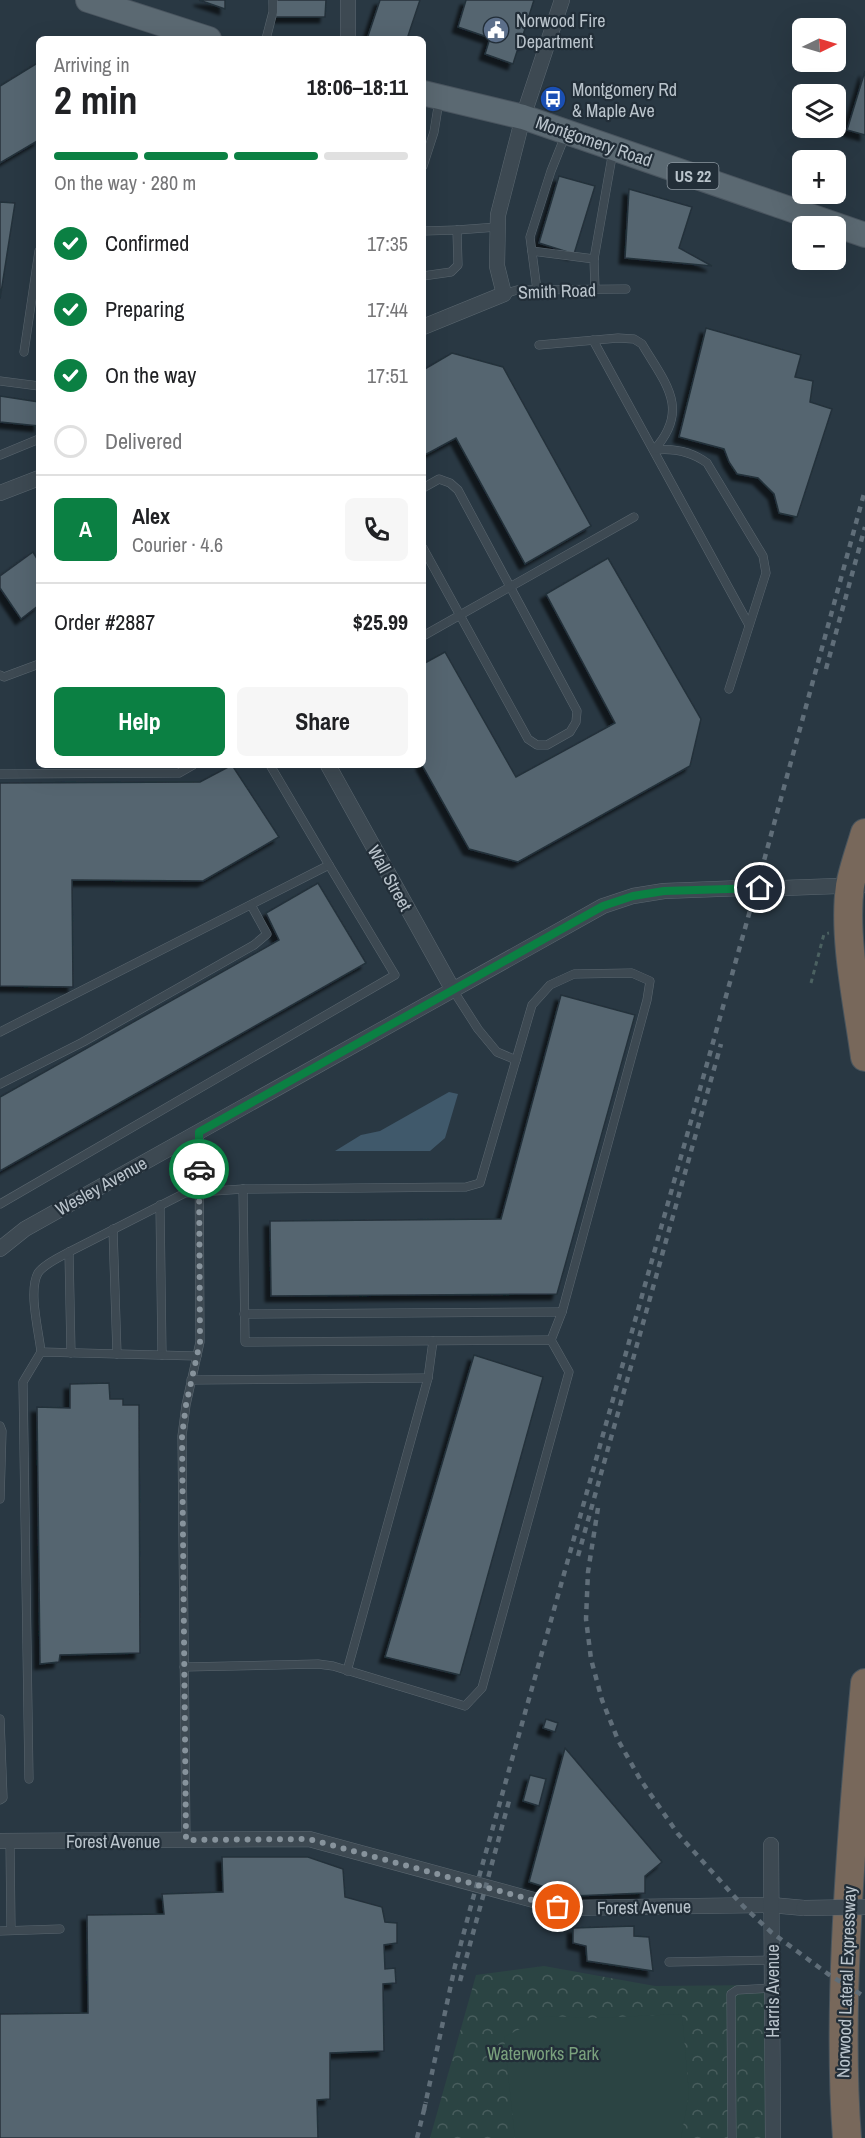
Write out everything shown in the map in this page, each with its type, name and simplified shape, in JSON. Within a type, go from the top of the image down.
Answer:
[{"type":"highway","points":[[865,833],[858,886],[849,924],[865,1057]]},
{"type":"highway","name":"Norwood Lateral Expressway","points":[[847,2138],[844,2095],[844,2000],[851,1835],[865,1683]]},
{"type":"main road","points":[[88,0],[199,36]]},
{"type":"main road","name":"Montgomery Road","points":[[431,95],[523,117],[865,235]]},
{"type":"street","points":[[348,0],[348,36]]},
{"type":"street","points":[[504,294],[497,266],[498,215],[523,117],[562,0]]},
{"type":"street","name":"Smith Road","points":[[426,326],[504,294]]},
{"type":"street","points":[[0,493],[36,479]]},
{"type":"street","name":"Wall Street","points":[[330,768],[453,990]]},
{"type":"street","name":"Wesley Avenue","points":[[0,1249],[25,1229],[603,906],[633,896],[664,891],[858,886]]},
{"type":"street","name":"Forest Avenue","points":[[5,1841],[309,1839],[563,1908],[771,1905],[804,1908],[865,1907]]},
{"type":"street","name":"Harris Avenue","points":[[771,1845],[773,2138]]},
{"type":"lane","points":[[267,36],[273,12],[273,0]]},
{"type":"lane","points":[[426,157],[434,132],[431,95]]},
{"type":"lane","points":[[537,290],[530,237],[551,171],[567,132]]},
{"type":"lane","points":[[595,289],[594,259],[613,148]]},
{"type":"lane","points":[[426,231],[497,228]]},
{"type":"lane","points":[[426,276],[451,272],[458,265],[457,230]]},
{"type":"lane","points":[[532,251],[594,259]]},
{"type":"lane","points":[[24,352],[36,287]]},
{"type":"lane","name":"Smith Road","points":[[504,294],[517,290],[626,289]]},
{"type":"lane","points":[[539,345],[634,339],[642,344],[670,394],[673,408],[664,438],[654,450]]},
{"type":"lane","points":[[593,340],[750,625]]},
{"type":"lane","points":[[0,381],[36,386]]},
{"type":"lane","points":[[0,455],[36,441]]},
{"type":"lane","points":[[654,450],[669,448],[693,454],[707,463],[763,556],[766,573],[729,689]]},
{"type":"lane","points":[[426,486],[439,479],[450,483],[458,490],[577,711],[576,722],[570,732],[547,745],[537,745],[528,739],[426,553]]},
{"type":"lane","points":[[426,634],[634,517]]},
{"type":"lane","points":[[0,675],[4,677],[36,665]]},
{"type":"lane","points":[[0,774],[179,772],[187,768]]},
{"type":"lane","points":[[0,1204],[395,975],[272,768]]},
{"type":"lane","points":[[0,1032],[329,865]]},
{"type":"lane","points":[[0,1084],[83,1042],[254,945],[267,934],[251,905]]},
{"type":"lane","points":[[29,1779],[23,1382],[41,1352],[34,1290],[39,1272],[69,1252],[185,1193],[243,1189],[466,1187],[480,1183],[532,1005],[550,985],[574,974],[632,973],[650,981],[562,1312],[551,1340]]},
{"type":"lane","points":[[453,990],[478,1029],[497,1052],[516,1060]]},
{"type":"lane","points":[[186,1840],[182,1436],[200,1342],[199,1132]]},
{"type":"lane","points":[[243,1189],[245,1342],[551,1340]]},
{"type":"lane","points":[[160,1205],[162,1355]]},
{"type":"lane","points":[[113,1229],[117,1354]]},
{"type":"lane","points":[[69,1252],[71,1353]]},
{"type":"lane","points":[[244,1314],[562,1312]]},
{"type":"lane","points":[[184,1667],[318,1664],[333,1666],[465,1706],[482,1688],[569,1372],[551,1340]]},
{"type":"lane","points":[[347,1671],[428,1378],[433,1341]]},
{"type":"lane","points":[[41,1352],[197,1356]]},
{"type":"lane","points":[[191,1380],[428,1378]]},
{"type":"lane","points":[[0,1426],[2,1431],[0,1499]]},
{"type":"lane","points":[[0,1719],[3,1798],[0,1800]]},
{"type":"lane","points":[[5,1841],[11,1930]]},
{"type":"lane","points":[[0,1930],[60,1929]]},
{"type":"lane","points":[[669,1962],[771,1960]]},
{"type":"lane","points":[[732,2138],[731,1994],[737,1990],[772,1988]]},
{"type":"path","points":[[811,983],[824,934],[837,931]]},
{"type":"green space","name":"Waterworks Park","points":[[544,1966],[655,1986],[771,1985],[773,2138],[430,2138],[476,1975]]},
{"type":"green space","points":[[682,2014],[689,2094],[681,2138],[515,2138],[504,2037],[546,2016],[594,2018]]},
{"type":"water","points":[[449,1092],[458,1094],[445,1138],[430,1151],[335,1151],[361,1135],[380,1131]]},
{"type":"building","points":[[199,0],[225,0],[225,9]]},
{"type":"building","points":[[276,0],[326,0],[325,17],[276,17]]},
{"type":"building","points":[[380,0],[420,0],[408,36],[368,36]]},
{"type":"building","name":"Norwood Fire Department","points":[[466,0],[534,0],[523,35],[527,37],[528,42],[519,45],[513,64],[485,54],[490,38],[458,27]]},
{"type":"building","points":[[36,64],[36,142],[0,163],[0,86]]},
{"type":"building","points":[[865,71],[865,135],[847,130]]},
{"type":"building","points":[[559,176],[595,186],[574,254],[539,243]]},
{"type":"building","points":[[629,189],[692,207],[679,248],[712,266],[625,258]]},
{"type":"building","points":[[0,202],[15,203],[0,299]]},
{"type":"building","points":[[706,328],[801,355],[795,377],[813,381],[810,402],[832,409],[797,517],[779,513],[774,494],[758,478],[737,474],[724,449],[679,437]]},
{"type":"building","points":[[452,353],[503,367],[591,526],[525,564],[456,438],[426,454],[426,368]]},
{"type":"building","points":[[0,396],[36,402],[36,426],[0,422]]},
{"type":"building","points":[[33,552],[36,557],[36,607],[21,619],[0,588],[0,576]]},
{"type":"building","points":[[608,558],[701,719],[690,766],[518,862],[469,849],[424,768],[426,768],[426,662],[445,652],[516,777],[615,723],[546,594]]},
{"type":"building","points":[[226,768],[234,768],[279,837],[203,881],[72,880],[73,987],[0,986],[0,783],[200,782]]},
{"type":"building","points":[[318,883],[366,963],[0,1171],[0,1097],[279,940],[266,913]]},
{"type":"building","points":[[561,995],[635,1015],[557,1294],[271,1296],[270,1221],[501,1219]]},
{"type":"building","points":[[474,1355],[543,1377],[460,1675],[385,1657]]},
{"type":"building","points":[[109,1383],[110,1399],[123,1399],[123,1405],[139,1405],[140,1653],[60,1655],[59,1662],[40,1664],[37,1407],[70,1408],[70,1384]]},
{"type":"building","points":[[546,1719],[558,1723],[555,1732],[543,1728]]},
{"type":"building","points":[[565,1748],[662,1862],[645,1876],[645,1893],[573,1896],[529,1882]]},
{"type":"building","points":[[530,1775],[546,1779],[539,1806],[523,1801]]},
{"type":"building","points":[[222,1857],[308,1857],[343,1869],[345,1897],[382,1907],[385,1922],[397,1923],[397,1943],[384,1945],[385,1969],[395,1968],[396,1983],[383,1984],[384,2051],[330,2053],[330,2099],[317,2100],[318,2138],[0,2138],[0,2014],[88,2013],[87,1915],[164,1914],[162,1894],[223,1892]]},
{"type":"building","points":[[634,1926],[634,1936],[649,1937],[653,1971],[587,1961],[586,1946],[573,1943],[573,1928]]},
{"type":"railway","points":[[424,2110],[455,1966],[472,1902],[765,857],[865,490]]},
{"type":"railway","points":[[826,669],[865,527]]},
{"type":"railway","points":[[578,1556],[721,1044]]},
{"type":"railway","points":[[598,1508],[588,1572],[586,1619],[591,1659],[602,1700],[618,1740],[640,1779],[678,1834],[743,1906],[771,1932],[828,1974],[865,1997]]},
{"type":"railway","points":[[460,1981],[509,1801]]},
{"type":"railway","points":[[417,2138],[426,2102]]},
{"type":"way so far","points":[[199,1169],[200,1342],[186,1405],[182,1436],[186,1840],[309,1839],[558,1907]]},
{"type":"place","name":"Norwood Fire Department","points":[[496,30]]},
{"type":"place","name":"Montgomery Rd & Maple Ave","points":[[553,99]]},
{"type":"route","points":[[199,1169],[199,1132],[603,906],[633,896],[664,891],[760,888]]}]
